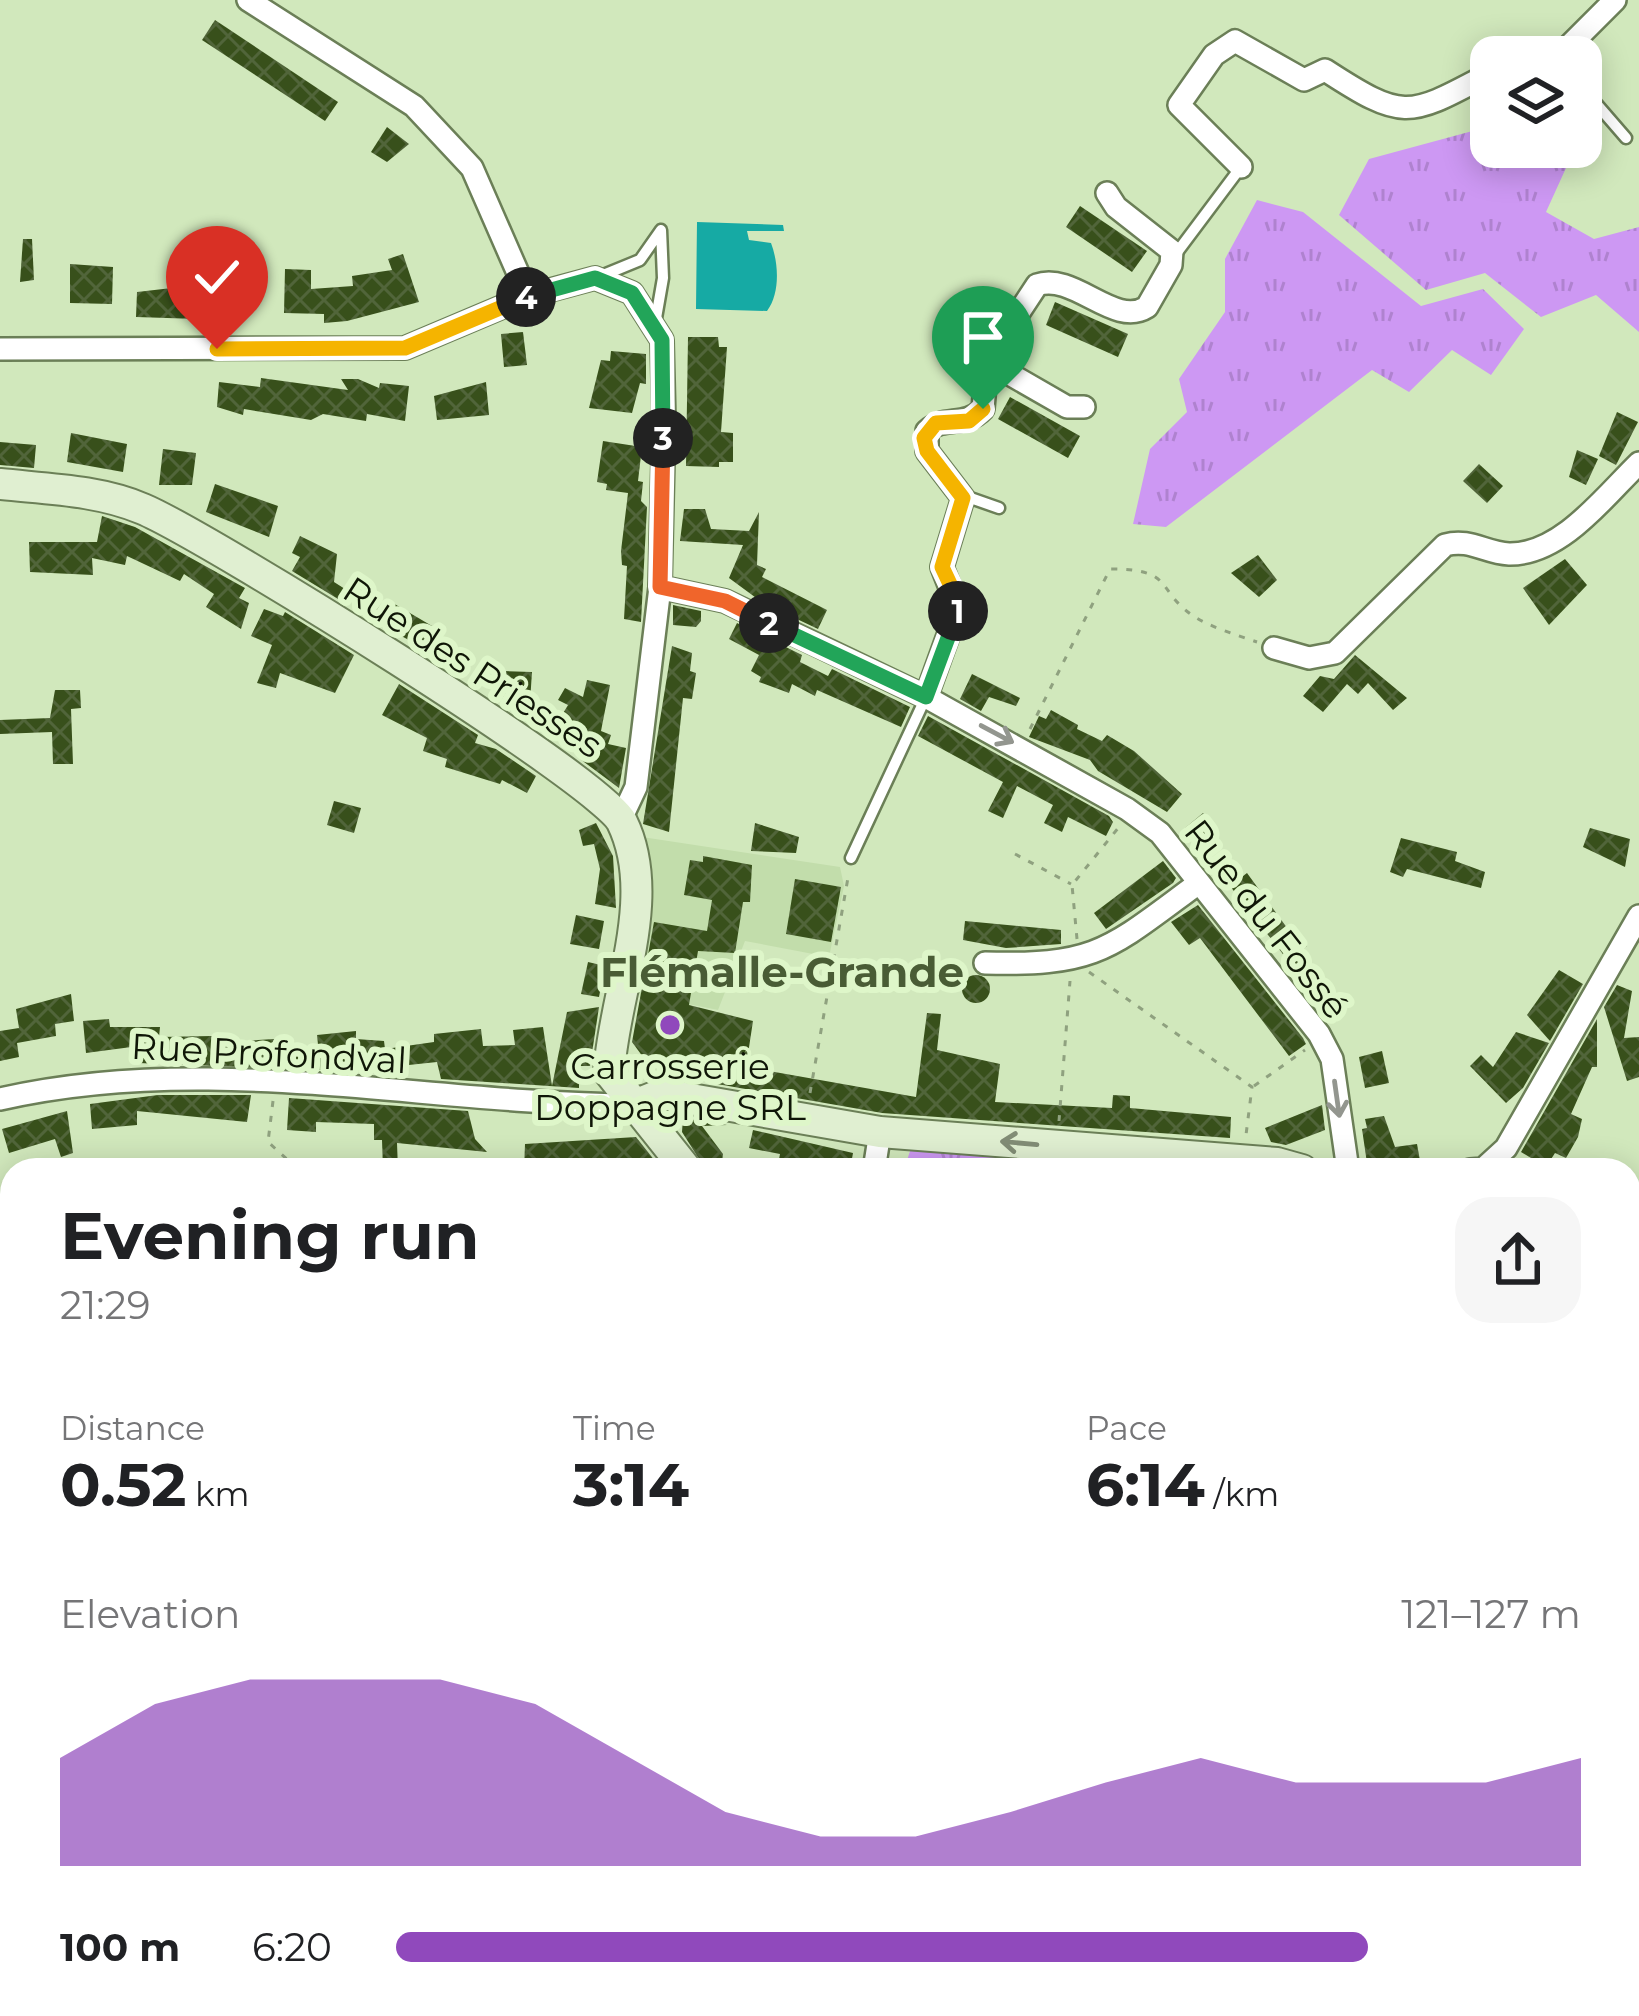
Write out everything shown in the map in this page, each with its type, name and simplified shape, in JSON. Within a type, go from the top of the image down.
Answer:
[{"type":"street","points":[[248,0],[414,106],[472,168],[528,296]]},
{"type":"street","points":[[1579,36],[1615,0]]},
{"type":"street","points":[[1241,167],[1180,105],[1214,55],[1235,41],[1304,80],[1325,70],[1373,101],[1402,111],[1433,104],[1470,84]]},
{"type":"street","points":[[926,697],[958,608],[942,567],[962,495],[927,451],[924,438],[936,423],[969,421],[983,409],[987,361],[1037,285],[1060,284],[1135,313],[1151,301],[1172,255],[1167,243],[1116,207],[1107,193]]},
{"type":"street","points":[[0,349],[405,348],[528,296],[595,278],[632,293],[662,340],[660,587],[636,787],[621,819],[640,879],[612,1031],[610,1072],[677,1158]]},
{"type":"street","points":[[987,361],[1067,406],[1084,406]]},
{"type":"street","points":[[1274,648],[1309,658],[1335,652],[1445,545],[1468,542],[1503,554],[1538,550],[1639,463]]},
{"type":"street","name":"Rue des Priesses","points":[[0,484],[59,489],[146,509],[392,659],[581,782],[621,819]]},
{"type":"street","name":"Rue du Fossé","points":[[660,587],[725,601],[926,697],[1021,747],[1160,832],[1196,884],[1321,1038],[1331,1059],[1346,1158]]},
{"type":"street","points":[[985,963],[1076,960],[1107,950],[1196,884]]},
{"type":"street","points":[[1496,1158],[1639,916]]},
{"type":"street","name":"Rue Profondval","points":[[0,1099],[77,1082],[146,1076],[635,1105]]},
{"type":"street","points":[[635,1105],[662,1094],[880,1132],[1058,1147],[1105,1158]]},
{"type":"street","points":[[876,1158],[880,1132]]},
{"type":"lane","points":[[1602,110],[1626,138]]},
{"type":"lane","points":[[1172,255],[1187,245],[1241,167]]},
{"type":"lane","points":[[595,278],[640,260],[662,230],[663,278],[654,327]]},
{"type":"lane","points":[[962,495],[998,508]]},
{"type":"lane","points":[[851,858],[926,697]]},
{"type":"path","points":[[1021,747],[1110,569],[1150,574],[1169,584],[1191,614],[1274,648]]},
{"type":"path","points":[[1058,1147],[1076,960],[1072,885],[1131,812]]},
{"type":"path","points":[[1015,854],[1072,885]]},
{"type":"path","points":[[805,1118],[851,858]]},
{"type":"path","points":[[1076,960],[1252,1087]]},
{"type":"path","points":[[1243,1158],[1252,1087],[1321,1038]]},
{"type":"path","points":[[276,1081],[268,1142],[285,1158]]},
{"type":"shaded area","points":[[642,837],[840,867],[844,886],[829,957],[745,941],[718,1010],[633,993],[652,886]]},
{"type":"green space","points":[[1470,132],[1470,168],[1566,168],[1546,212],[1594,239],[1639,227],[1639,332],[1596,295],[1541,317],[1485,273],[1426,290],[1339,215],[1369,159]]},
{"type":"green space","points":[[1257,200],[1303,212],[1421,306],[1483,289],[1524,329],[1491,375],[1452,350],[1409,392],[1372,370],[1166,527],[1133,524],[1150,449],[1187,412],[1179,379],[1225,312],[1225,259]]},
{"type":"green space","points":[[911,1148],[1020,1158],[908,1158]]},
{"type":"water","points":[[697,222],[783,225],[784,231],[747,231],[749,240],[771,243],[774,251],[776,288],[767,311],[696,309]]},
{"type":"building","points":[[215,20],[338,102],[325,121],[202,40]]},
{"type":"building","points":[[387,127],[409,144],[387,162],[371,152]]},
{"type":"building","points":[[1080,206],[1147,251],[1132,272],[1066,227]]},
{"type":"building","points":[[23,239],[32,239],[34,280],[20,282]]},
{"type":"building","points":[[198,252],[209,252],[211,285],[229,285],[229,320],[136,317],[137,292],[198,285]]},
{"type":"building","points":[[403,254],[419,302],[324,323],[324,314],[284,313],[285,269],[311,270],[311,289],[353,286],[352,276],[392,270],[388,259]]},
{"type":"building","points":[[70,264],[113,267],[112,304],[70,303]]},
{"type":"building","points":[[1055,302],[1128,334],[1118,357],[1046,325]]},
{"type":"building","points":[[523,332],[527,365],[504,367],[501,334]]},
{"type":"building","points":[[688,337],[718,337],[719,347],[727,347],[721,432],[733,433],[733,462],[719,462],[719,467],[686,466]]},
{"type":"building","points":[[611,351],[646,354],[646,384],[640,383],[632,413],[589,408],[601,360],[610,361]]},
{"type":"building","points":[[261,378],[348,390],[341,379],[358,379],[379,388],[380,383],[409,386],[405,421],[367,414],[366,421],[323,414],[311,420],[244,409],[243,415],[217,407],[219,382],[260,387]]},
{"type":"building","points":[[486,382],[489,415],[437,420],[434,396]]},
{"type":"building","points":[[1010,397],[1080,436],[1068,458],[998,419]]},
{"type":"building","points":[[1617,412],[1638,422],[1616,465],[1599,456]]},
{"type":"building","points":[[71,433],[127,444],[123,472],[67,462]]},
{"type":"building","points":[[603,441],[642,447],[638,481],[643,482],[641,501],[647,507],[641,622],[624,619],[627,566],[622,565],[621,551],[628,493],[606,490],[607,484],[597,482]]},
{"type":"building","points":[[0,442],[36,445],[34,468],[0,465]]},
{"type":"building","points":[[163,449],[196,453],[192,485],[159,485]]},
{"type":"building","points":[[1577,450],[1598,459],[1586,485],[1569,477]]},
{"type":"building","points":[[1479,464],[1503,486],[1487,503],[1463,481]]},
{"type":"building","points":[[215,484],[278,506],[269,537],[206,512]]},
{"type":"building","points":[[684,509],[705,509],[711,529],[749,531],[759,512],[757,565],[766,569],[762,577],[827,610],[818,629],[763,603],[729,578],[743,545],[680,541]]},
{"type":"building","points":[[102,516],[135,527],[245,588],[239,598],[249,603],[241,629],[206,607],[214,594],[184,574],[180,581],[127,556],[125,565],[92,558],[93,575],[30,572],[29,542],[97,542]]},
{"type":"building","points":[[300,536],[337,554],[334,582],[345,589],[338,599],[292,571],[300,557],[292,553]]},
{"type":"building","points":[[1258,555],[1277,580],[1259,597],[1231,573]]},
{"type":"building","points":[[1565,559],[1587,585],[1549,625],[1523,588]]},
{"type":"building","points":[[386,599],[444,633],[431,652],[368,618]]},
{"type":"building","points":[[673,605],[701,611],[701,621],[696,627],[673,625]]},
{"type":"building","points":[[264,609],[283,616],[285,612],[354,655],[335,693],[280,673],[276,688],[257,683],[272,645],[251,636]]},
{"type":"building","points":[[737,623],[802,655],[800,662],[828,676],[832,669],[910,707],[901,727],[817,690],[815,696],[792,684],[789,693],[759,682],[761,677],[751,671],[759,655],[729,639]]},
{"type":"building","points":[[672,646],[692,653],[690,671],[696,673],[692,699],[683,698],[669,832],[643,824]]},
{"type":"building","points":[[1355,655],[1407,698],[1393,710],[1368,683],[1358,694],[1347,684],[1323,712],[1303,696],[1320,676],[1334,679]]},
{"type":"building","points":[[504,671],[532,672],[530,702],[502,701]]},
{"type":"building","points":[[972,674],[1020,698],[1016,706],[989,697],[981,711],[960,699]]},
{"type":"building","points":[[587,680],[610,685],[601,731],[611,735],[608,744],[626,748],[619,788],[580,759],[582,753],[550,735],[568,705],[558,700],[565,688],[583,697]]},
{"type":"building","points":[[399,684],[478,735],[475,743],[496,749],[536,776],[527,793],[502,780],[500,784],[445,767],[447,759],[423,751],[427,738],[382,715]]},
{"type":"building","points":[[55,690],[80,690],[81,708],[71,709],[73,764],[53,764],[52,732],[0,734],[0,720],[50,718]]},
{"type":"building","points":[[1051,710],[1078,725],[1077,729],[1102,741],[1107,735],[1134,751],[1182,794],[1167,812],[1098,771],[1090,760],[1029,737],[1039,716],[1046,719]]},
{"type":"building","points":[[928,716],[1109,816],[1113,822],[1106,836],[1068,817],[1062,832],[1044,823],[1053,805],[1017,786],[1003,818],[988,811],[1003,782],[918,736]]},
{"type":"building","points":[[334,801],[361,808],[354,833],[327,825]]},
{"type":"building","points":[[1203,813],[1216,830],[1202,851],[1185,828]]},
{"type":"building","points":[[596,823],[613,856],[616,908],[595,904],[600,869],[594,844],[583,846],[579,830]]},
{"type":"building","points":[[755,823],[799,837],[796,853],[751,851]]},
{"type":"building","points":[[1590,828],[1630,839],[1625,867],[1583,847]]},
{"type":"building","points":[[1401,838],[1457,852],[1455,861],[1485,872],[1481,888],[1407,869],[1403,877],[1390,872]]},
{"type":"building","points":[[703,856],[752,865],[750,902],[743,902],[735,953],[698,951],[689,1005],[753,1021],[746,1067],[916,1097],[927,1013],[941,1014],[937,1050],[1000,1064],[995,1102],[1112,1108],[1113,1095],[1130,1096],[1130,1108],[1231,1117],[1230,1138],[882,1113],[700,1081],[702,1067],[643,1057],[632,1042],[654,922],[707,931],[712,900],[684,895],[690,860],[703,862]]},
{"type":"building","points":[[1163,861],[1176,878],[1173,883],[1106,929],[1094,913]]},
{"type":"building","points":[[1247,873],[1293,936],[1298,933],[1307,946],[1301,951],[1320,977],[1307,985],[1230,886]]},
{"type":"building","points":[[795,879],[841,887],[831,942],[786,934]]},
{"type":"building","points":[[1198,905],[1303,1038],[1306,1044],[1289,1056],[1200,938],[1189,945],[1171,922]]},
{"type":"building","points":[[576,915],[604,921],[599,949],[570,944]]},
{"type":"building","points":[[965,921],[1061,930],[1061,944],[1006,948],[963,940]]},
{"type":"building","points":[[588,962],[605,966],[599,997],[581,994]]},
{"type":"building","points":[[1559,970],[1583,984],[1550,1041],[1527,1015]]},
{"type":"building","points":[[976,975],[986,979],[990,989],[986,999],[976,1003],[966,999],[962,989],[966,979]]},
{"type":"building","points":[[1617,985],[1632,991],[1624,1038],[1639,1037],[1639,1077],[1627,1081],[1604,1007]]},
{"type":"building","points":[[71,994],[74,1021],[55,1024],[56,1036],[17,1043],[19,1057],[0,1061],[0,1031],[19,1028],[16,1009]]},
{"type":"building","points":[[599,1007],[590,1066],[579,1066],[579,1088],[441,1079],[437,1062],[352,1071],[138,1063],[139,1046],[86,1053],[83,1021],[109,1019],[110,1027],[160,1027],[159,1037],[212,1036],[212,1043],[290,1038],[290,1053],[319,1054],[317,1035],[356,1031],[356,1039],[384,1041],[385,1049],[434,1042],[434,1034],[481,1029],[483,1046],[515,1045],[513,1030],[543,1027],[552,1086],[567,1012]]},
{"type":"building","points":[[1597,1019],[1597,1067],[1592,1067],[1571,1114],[1582,1119],[1566,1158],[1555,1153],[1552,1158],[1531,1158],[1521,1152]]},
{"type":"building","points":[[1516,1032],[1549,1043],[1523,1088],[1506,1103],[1470,1066],[1481,1055],[1493,1067]]},
{"type":"building","points":[[1382,1051],[1389,1083],[1365,1088],[1359,1057]]},
{"type":"building","points":[[158,1095],[251,1095],[247,1122],[137,1111],[137,1125],[92,1129],[90,1104]]},
{"type":"building","points":[[289,1098],[468,1111],[475,1139],[487,1152],[397,1143],[398,1158],[383,1158],[382,1140],[374,1140],[374,1124],[316,1122],[316,1132],[287,1130]]},
{"type":"building","points":[[1322,1105],[1325,1130],[1286,1145],[1271,1142],[1265,1128]]},
{"type":"building","points":[[67,1111],[73,1153],[61,1157],[55,1139],[9,1153],[2,1129]]},
{"type":"building","points":[[1384,1116],[1395,1147],[1417,1144],[1420,1158],[1366,1158],[1365,1119]]},
{"type":"building","points":[[683,1118],[727,1125],[702,1126],[722,1158],[698,1158],[682,1132]]},
{"type":"building","points":[[753,1130],[853,1153],[852,1158],[779,1158],[780,1154],[749,1148]]},
{"type":"building","points":[[636,1137],[653,1158],[524,1158],[525,1144]]},
{"type":"place","name":"Carrosserie Doppagne SRL","points":[[670,1025]]},
{"type":"district","name":"Flémalle-Grande","points":[[782,972]]},
{"type":"route","points":[[217,349],[405,348],[528,296],[595,278],[632,293],[662,340],[660,587],[725,601],[926,697],[958,608],[942,567],[963,498],[927,451],[924,438],[936,423],[969,421],[983,409]]}]
